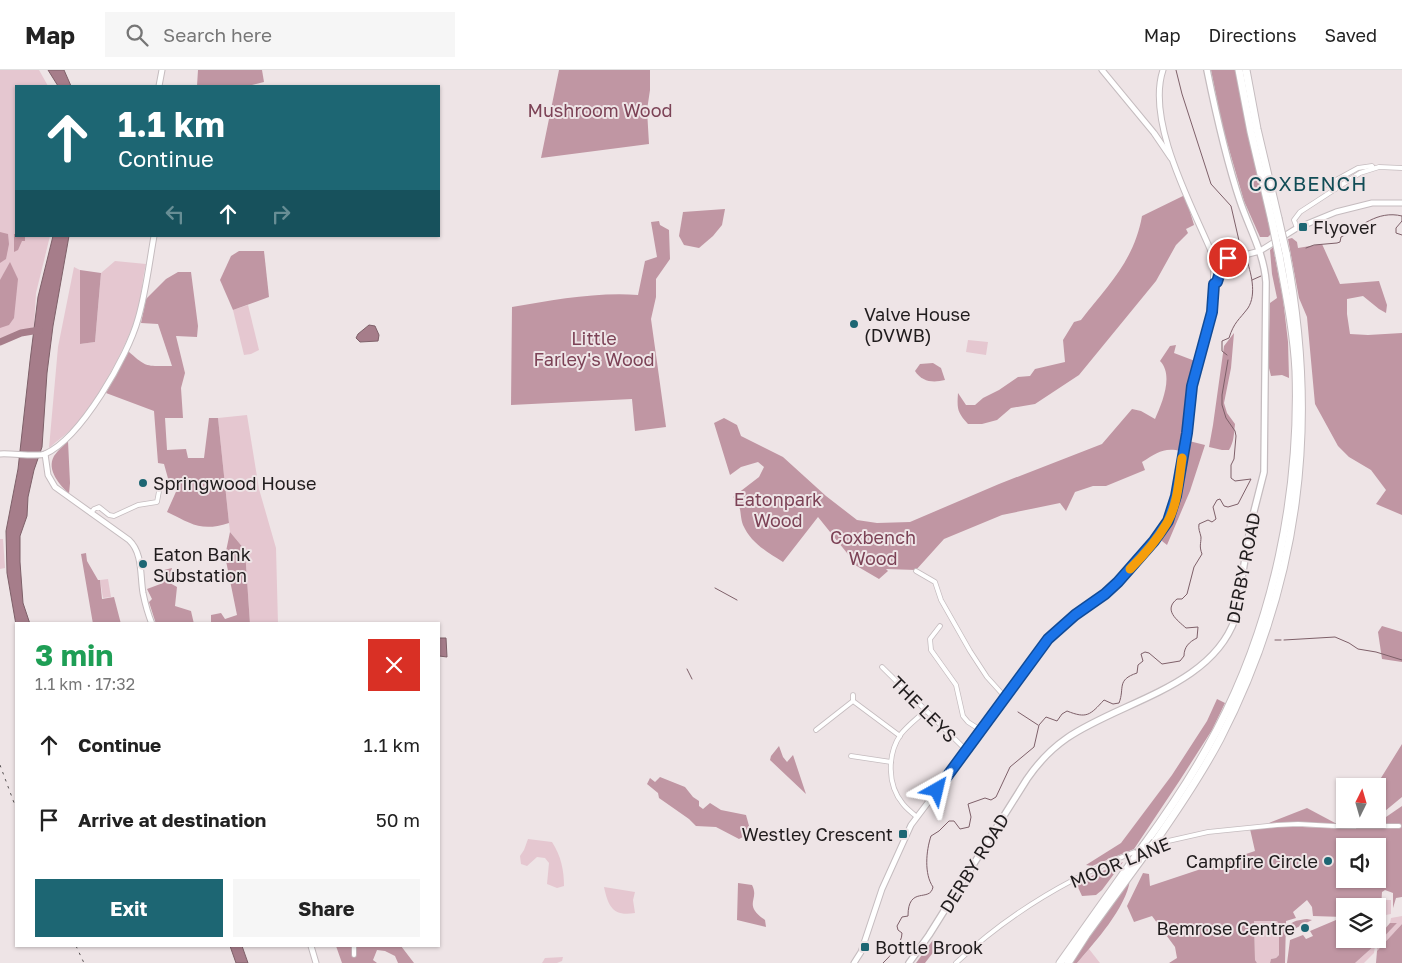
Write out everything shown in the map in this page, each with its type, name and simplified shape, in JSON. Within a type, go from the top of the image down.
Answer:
[{"type":"highway","points":[[1239,70],[1251,132],[1275,219]]},
{"type":"highway","points":[[1060,963],[1138,853],[1155,842],[1203,769],[1235,709],[1255,660],[1281,581],[1292,531],[1300,470],[1302,419],[1299,339],[1246,70]]},
{"type":"highway","points":[[1068,963],[1146,848],[1196,768],[1225,713],[1249,658],[1274,581],[1285,529],[1293,471],[1296,399],[1296,371],[1283,254]]},
{"type":"main road","name":"DERBY ROAD","points":[[909,963],[934,928],[1026,779],[1039,763],[1068,737],[1162,691],[1190,673],[1216,651],[1231,630],[1238,610],[1251,523],[1264,472],[1266,282],[1260,250],[1237,192],[1216,112],[1208,70]]},
{"type":"street","points":[[159,85],[162,70]]},
{"type":"street","points":[[1102,70],[1172,158]]},
{"type":"street","points":[[854,963],[861,952],[882,889],[904,837],[917,817],[982,732],[1048,639],[1075,615],[1105,594],[1118,582],[1154,541],[1168,521],[1176,496],[1187,433],[1192,386],[1212,312],[1214,267],[1211,251],[1172,158],[1158,95],[1163,70]]},
{"type":"street","points":[[1327,185],[1358,168],[1372,166],[1373,168],[1402,168]]},
{"type":"street","points":[[1297,228],[1294,220],[1300,212],[1360,173],[1373,168]]},
{"type":"street","points":[[1211,251],[1228,258],[1242,256],[1260,250],[1297,228],[1336,212],[1381,202],[1402,203]]},
{"type":"street","points":[[0,454],[42,455],[65,439],[80,425],[100,397],[118,365],[138,321],[154,237]]},
{"type":"street","points":[[1214,284],[1217,282],[1222,266],[1228,258]]},
{"type":"street","points":[[42,455],[53,485],[129,540],[136,548],[143,596],[151,622]]},
{"type":"street","points":[[91,513],[94,508],[99,507],[103,508],[109,515],[114,516],[138,505],[156,502],[160,486]]},
{"type":"street","points":[[916,571],[935,582],[942,600],[970,651],[987,678],[1006,698]]},
{"type":"street","points":[[940,626],[930,639],[931,650],[956,685],[963,716],[982,732]]},
{"type":"street","name":"THE LEYS","points":[[882,667],[967,751]]},
{"type":"street","points":[[853,695],[853,702]]},
{"type":"street","points":[[853,702],[900,736]]},
{"type":"street","points":[[820,729],[853,702]]},
{"type":"street","points":[[917,817],[902,804],[896,794],[892,782],[891,762],[894,748],[900,736],[926,710]]},
{"type":"street","points":[[851,756],[891,762]]},
{"type":"street","name":"MOOR LANE","points":[[956,963],[995,929],[1042,897],[1099,867],[1160,843],[1208,832],[1277,825],[1399,826]]},
{"type":"street","points":[[311,947],[316,963]]},
{"type":"street","points":[[354,947],[354,955]]},
{"type":"shaded area","points":[[0,70],[39,70],[47,85],[15,85],[15,237],[50,237],[36,293],[34,327],[13,334],[0,341]]},
{"type":"shaded area","points":[[48,70],[64,70],[71,85],[57,85]]},
{"type":"shaded area","points":[[53,237],[69,237],[53,326],[47,373],[42,447],[34,470],[28,497],[27,516],[20,536],[23,603],[29,622],[15,622],[7,573],[6,531],[18,469],[38,297]]},
{"type":"shaded area","points":[[115,261],[146,264],[134,322],[113,368],[95,398],[75,426],[49,448],[58,347],[74,267],[80,270],[80,344],[95,342],[101,273]]},
{"type":"shaded area","points":[[248,305],[259,350],[244,355],[233,310]]},
{"type":"shaded area","points":[[369,325],[375,326],[379,335],[378,341],[360,342],[356,338],[358,334]]},
{"type":"shaded area","points":[[968,340],[988,342],[986,355],[966,352]]},
{"type":"shaded area","points":[[247,415],[259,489],[276,548],[278,622],[250,622],[245,550],[230,532],[218,418]]},
{"type":"shaded area","points":[[0,539],[3,539],[5,568],[0,569]]},
{"type":"shaded area","points":[[108,579],[111,597],[103,598],[100,580]]},
{"type":"shaded area","points":[[440,638],[446,638],[447,657],[440,656]]},
{"type":"shaded area","points":[[528,839],[552,842],[561,863],[564,886],[557,888],[547,884],[549,863],[545,858],[537,857],[527,866],[521,864],[520,856]]},
{"type":"shaded area","points":[[604,887],[635,892],[633,900],[635,913],[621,913],[613,909],[607,900]]},
{"type":"shaded area","points":[[1386,900],[1391,900],[1391,914],[1386,915]]},
{"type":"shaded area","points":[[1402,916],[1402,924],[1386,941],[1386,935],[1397,923],[1390,923],[1391,918]]},
{"type":"shaded area","points":[[1254,921],[1277,921],[1279,923],[1279,955],[1271,959],[1270,963],[1257,963],[1255,960]]},
{"type":"shaded area","points":[[230,947],[242,947],[248,963],[236,963]]},
{"type":"shaded area","points":[[1372,948],[1375,948],[1374,953],[1364,963],[1355,963]]},
{"type":"shaded area","points":[[1089,949],[1100,963],[1077,963]]},
{"type":"shaded area","points":[[563,957],[562,961],[557,963],[542,963],[545,958]]},
{"type":"green space","points":[[198,70],[262,70],[264,82],[252,85],[197,85]]},
{"type":"green space","name":"Mushroom Wood","points":[[559,70],[650,70],[647,110],[649,144],[541,158]]},
{"type":"green space","points":[[1211,70],[1235,70],[1271,234],[1268,237],[1260,237],[1244,201],[1222,125]]},
{"type":"green space","points":[[1185,195],[1194,225],[1186,229],[1188,233],[1176,245],[1156,281],[1079,375],[1035,404],[1011,408],[997,420],[982,424],[968,424],[958,410],[958,393],[966,405],[975,405],[983,398],[1018,377],[1030,376],[1035,369],[1065,362],[1063,340],[1074,322],[1081,320],[1119,272],[1133,246],[1142,216]]},
{"type":"green space","points":[[725,209],[722,225],[713,236],[699,248],[684,245],[679,236],[683,212]]},
{"type":"green space","name":"Little Farley's Wood","points":[[659,221],[660,225],[669,230],[670,259],[656,279],[656,297],[651,319],[666,427],[635,431],[632,399],[511,405],[512,307],[559,299],[622,294],[638,295],[645,261],[657,257],[651,222]]},
{"type":"green space","points":[[0,232],[8,234],[9,244],[6,259],[0,263]]},
{"type":"green space","points":[[14,234],[15,237],[25,237],[25,241],[22,241],[18,250],[14,252]]},
{"type":"green space","points":[[1292,238],[1297,242],[1298,248],[1322,244],[1340,284],[1379,281],[1387,305],[1386,313],[1363,296],[1347,299],[1350,334],[1402,333],[1402,515],[1376,504],[1386,490],[1371,470],[1349,457],[1338,446],[1315,404],[1307,317],[1299,298],[1288,239]]},
{"type":"green space","points":[[1273,247],[1283,299],[1288,342],[1289,378],[1282,375],[1271,376],[1268,364],[1270,303],[1277,298],[1270,250]]},
{"type":"green space","points":[[239,251],[264,251],[269,297],[233,310],[220,280],[231,256]]},
{"type":"green space","points":[[10,262],[18,279],[14,318],[9,325],[0,328],[0,280]]},
{"type":"green space","points":[[80,270],[101,273],[95,342],[80,344]]},
{"type":"green space","points":[[178,272],[191,272],[198,326],[197,337],[176,336],[185,373],[181,388],[183,418],[165,418],[167,450],[186,449],[188,458],[204,458],[209,418],[218,418],[229,523],[219,526],[204,527],[167,512],[179,485],[169,482],[164,464],[158,463],[154,411],[106,393],[128,351],[139,361],[147,365],[172,366],[158,324],[141,323],[146,299],[166,279]]},
{"type":"green space","points":[[1234,333],[1231,368],[1224,403],[1227,413],[1235,424],[1231,447],[1229,450],[1222,450],[1209,447],[1224,346]]},
{"type":"green space","name":"Coxbench Wood","points":[[1176,345],[1174,353],[1195,361],[1181,451],[1165,450],[1142,462],[1145,470],[1106,486],[1093,486],[1075,492],[1066,511],[1060,503],[1002,515],[944,539],[916,570],[886,569],[888,571],[879,579],[855,565],[818,517],[783,562],[765,551],[755,542],[743,525],[740,507],[733,497],[759,477],[764,467],[758,462],[741,467],[730,475],[714,423],[724,418],[737,425],[741,436],[783,457],[826,496],[857,520],[877,523],[910,522],[999,484],[1102,444],[1132,409],[1141,411],[1155,419],[1163,397],[1166,381],[1164,367],[1160,361],[1170,346]]},
{"type":"green space","points":[[933,363],[941,368],[945,380],[928,381],[915,371],[920,364]]},
{"type":"green space","points":[[68,441],[69,494],[55,477],[52,467],[54,456]]},
{"type":"green space","points":[[1189,441],[1205,445],[1190,491],[1167,545],[1162,541],[1162,538],[1178,501]]},
{"type":"green space","points":[[230,532],[245,550],[250,622],[211,622],[211,615],[221,613],[225,619],[237,615],[225,556]]},
{"type":"green space","points":[[86,553],[87,561],[98,580],[100,580],[102,599],[114,597],[120,622],[93,622],[81,554]]},
{"type":"green space","points":[[172,568],[168,582],[177,587],[175,606],[191,611],[194,622],[155,622],[149,602],[152,599],[147,589],[163,583],[160,571]]},
{"type":"green space","points":[[1382,626],[1402,632],[1402,662],[1382,659],[1378,632]]},
{"type":"green space","points":[[1217,699],[1225,703],[1212,730],[1134,849],[1092,866],[1086,865],[1121,843],[1172,775],[1207,721]]},
{"type":"green space","points":[[1402,744],[1402,797],[1386,810],[1386,778],[1381,778]]},
{"type":"green space","points":[[779,746],[787,762],[793,755],[806,794],[770,760]]},
{"type":"green space","points":[[660,777],[685,787],[699,801],[699,806],[703,809],[710,803],[721,810],[746,815],[751,833],[739,839],[716,827],[696,826],[659,798],[658,793],[647,784],[650,778],[655,782]]},
{"type":"green space","points":[[1402,806],[1402,897],[1396,898],[1393,908],[1393,893],[1385,890],[1382,892],[1382,898],[1336,898],[1336,917],[1313,916],[1312,907],[1307,900],[1293,912],[1296,918],[1286,921],[1285,963],[1270,963],[1271,959],[1279,955],[1279,924],[1277,921],[1254,921],[1255,960],[1257,963],[1169,963],[1177,958],[1175,947],[1152,916],[1134,922],[1127,906],[1143,873],[1149,874],[1150,886],[1255,851],[1250,829],[1276,826],[1356,829],[1386,828],[1386,817]]},
{"type":"green space","points":[[1307,808],[1336,824],[1298,822],[1269,823]]},
{"type":"green space","points":[[1123,862],[1096,895],[1082,896],[1076,883]]},
{"type":"green space","points":[[1130,880],[1123,902],[1109,924],[1077,963],[1071,963],[1083,943]]},
{"type":"green space","points":[[738,883],[752,885],[754,890],[754,910],[765,920],[766,927],[737,920]]},
{"type":"green space","points":[[1307,919],[1312,920],[1294,929],[1292,925],[1288,927],[1294,922]]},
{"type":"green space","points":[[1336,920],[1336,948],[1372,948],[1355,963],[1287,963],[1290,940],[1303,935],[1306,939],[1313,936],[1310,931]]},
{"type":"green space","points":[[1390,923],[1397,923],[1386,935],[1386,928]]},
{"type":"green space","points":[[1402,924],[1402,963],[1376,963],[1377,951],[1380,948],[1386,948],[1386,941]]},
{"type":"green space","points":[[933,940],[938,946],[925,963],[916,963]]},
{"type":"green space","points":[[336,947],[402,947],[414,963],[398,963],[395,956],[385,951],[377,950],[373,960],[377,963],[342,963]]},
{"type":"waterway","name":"Bottle Brook","points":[[1176,70],[1211,184],[1231,206],[1240,245],[1244,254]]},
{"type":"waterway","points":[[1306,248],[1314,245],[1340,242],[1341,237],[1377,217],[1385,215],[1402,216],[1402,221]]},
{"type":"waterway","points":[[1402,221],[1396,228],[1396,233],[1402,235]]},
{"type":"waterway","name":"Bottle Brook","points":[[1227,355],[1222,351],[1222,341],[1229,338],[1235,325],[1251,302],[1253,290],[1246,258]]},
{"type":"waterway","points":[[1252,280],[1261,276]]},
{"type":"waterway","points":[[0,342],[21,333],[39,330]]},
{"type":"waterway","name":"Bottle Brook","points":[[883,963],[896,949],[902,937],[902,933],[898,930],[897,926],[902,917],[908,916],[911,901],[915,897],[928,894],[933,887],[927,869],[928,848],[931,836],[949,821],[954,821],[960,829],[969,827],[971,817],[968,804],[985,798],[991,800],[996,797],[1010,767],[1034,747],[1039,725],[1046,717],[1057,721],[1067,711],[1079,715],[1088,714],[1104,700],[1113,704],[1119,703],[1122,685],[1126,679],[1137,673],[1138,665],[1143,661],[1141,654],[1149,653],[1162,664],[1180,661],[1188,645],[1197,638],[1198,627],[1186,628],[1173,615],[1171,607],[1177,599],[1182,599],[1187,594],[1194,567],[1202,554],[1199,524],[1208,520],[1212,522],[1216,519],[1213,507],[1217,500],[1220,499],[1224,506],[1228,507],[1238,504],[1251,479],[1235,481],[1231,478],[1231,465],[1234,459],[1236,436],[1235,431],[1226,418],[1222,405],[1228,360]]},
{"type":"waterway","points":[[715,588],[737,600]]},
{"type":"waterway","points":[[1284,640],[1335,637],[1358,649],[1402,660]]},
{"type":"waterway","points":[[1275,640],[1281,640]]},
{"type":"waterway","points":[[687,669],[692,679]]},
{"type":"waterway","points":[[1018,712],[1038,725]]},
{"type":"railway","points":[[0,765],[15,805]]},
{"type":"railway","points":[[76,947],[84,963]]},
{"type":"slow traffic","points":[[1130,569],[1168,521],[1176,496],[1182,458]]},
{"type":"place","name":"Flyover","points":[[1303,227]]},
{"type":"place","name":"Valve House (DVWB)","points":[[854,324]]},
{"type":"place","name":"Springwood House","points":[[143,483]]},
{"type":"place","name":"Eaton Bank Substation","points":[[143,564]]},
{"type":"place","name":"Westley Crescent","points":[[903,834]]},
{"type":"place","name":"Campfire Circle","points":[[1328,861]]},
{"type":"place","name":"Bemrose Centre","points":[[1305,928]]},
{"type":"place","name":"Bottle Brook","points":[[865,947]]},
{"type":"district","name":"COXBENCH","points":[[1308,183]]},
{"type":"route","points":[[937,790],[982,732],[1048,639],[1075,615],[1105,594],[1118,582],[1134,566],[1168,521],[1176,496],[1196,364],[1207,334],[1212,312],[1214,284],[1216,284],[1222,266],[1228,258]]},
{"type":"park label","name":"Eatonpark Wood","points":[[778,509]]}]
